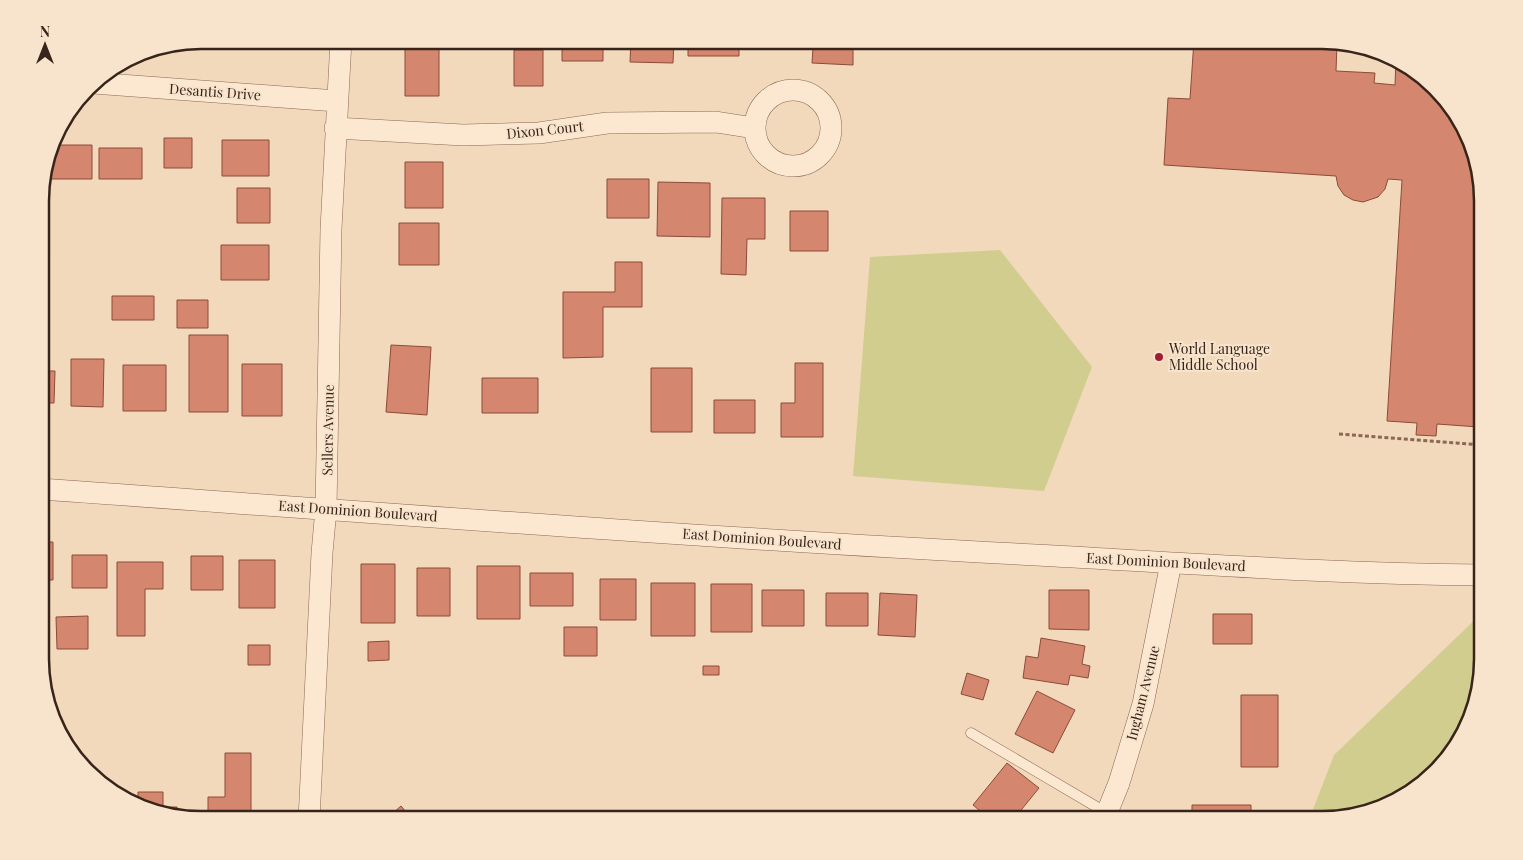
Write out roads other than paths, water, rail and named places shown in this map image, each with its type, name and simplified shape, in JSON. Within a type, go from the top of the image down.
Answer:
[{"type":"street","name":"Sellers Avenue","points":[[309,811],[322,553],[326,509],[331,229],[340,49]]},
{"type":"street","name":"Desantis Drive","points":[[105,84],[337,101]]},
{"type":"street","name":"Dixon Court","points":[[335,128],[463,135],[539,134],[607,123],[716,122],[754,128]]},
{"type":"street","name":"East Dominion Boulevard","points":[[49,490],[748,539],[1171,563],[1474,575]]},
{"type":"street","name":"Ingham Avenue","points":[[1107,811],[1119,783],[1143,704],[1171,563]]},
{"type":"lane","points":[[971,733],[1097,811]]},
{"type":"place","name":"World Language Middle School","points":[[1159,357]]}]
